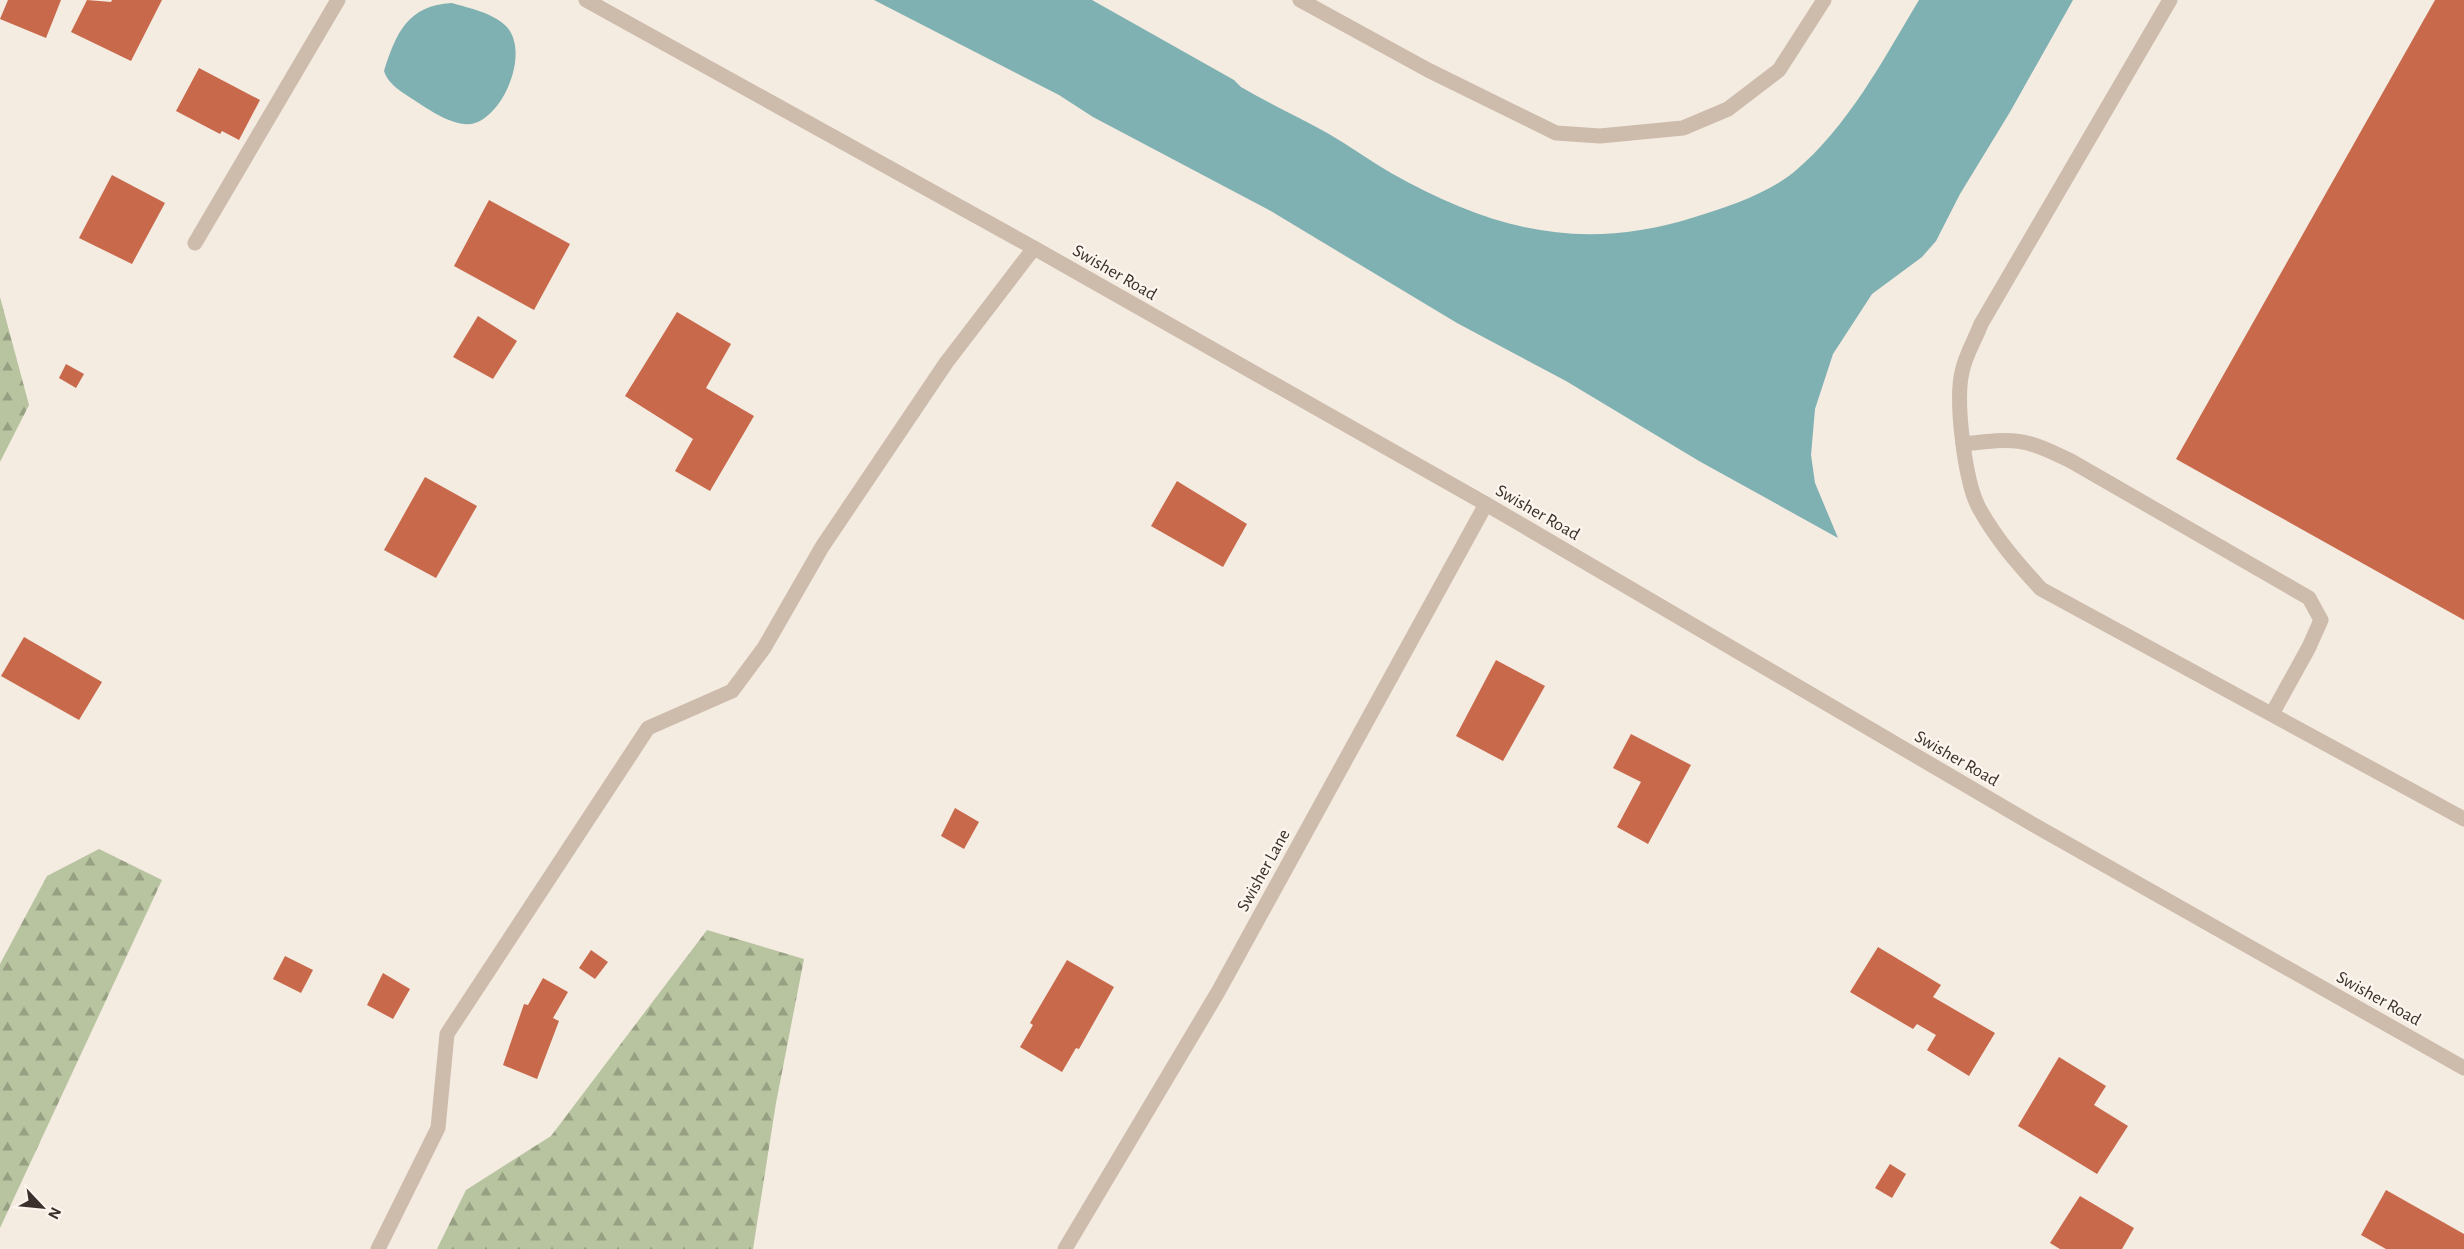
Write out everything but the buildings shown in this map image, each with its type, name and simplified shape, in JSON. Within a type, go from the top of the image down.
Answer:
[{"type":"street","points":[[195,243],[338,0]]},
{"type":"street","name":"Swisher Road","points":[[586,0],[1034,248],[1486,504],[2034,825],[2464,1068]]},
{"type":"street","points":[[1300,0],[1428,70],[1556,133],[1600,136],[1683,128],[1728,109],[1779,70],[1824,0]]},
{"type":"street","points":[[2170,0],[1981,324],[1962,371],[1959,408],[1963,444],[1978,506],[2005,550],[2041,589],[2464,819]]},
{"type":"street","points":[[378,1249],[438,1128],[447,1034],[466,1005],[648,728],[732,691],[752,665],[822,547],[946,363],[1034,248]]},
{"type":"street","points":[[1963,444],[2010,438],[2033,442],[2071,461],[2308,598],[2321,620],[2309,647],[2272,714]]},
{"type":"street","name":"Swisher Lane","points":[[1065,1249],[1218,992],[1486,504]]},
{"type":"green space","points":[[0,297],[29,405],[0,462]]},
{"type":"green space","points":[[99,849],[162,880],[0,1228],[0,964],[47,876]]},
{"type":"green space","points":[[707,930],[804,959],[776,1103],[753,1249],[437,1249],[466,1190],[551,1136]]},
{"type":"water","points":[[874,0],[1092,0],[1429,193],[1465,209],[1502,221],[1538,230],[1575,234],[1613,233],[1653,228],[1720,209],[1783,180],[1813,154],[1848,114],[1919,0],[2073,0],[2010,112],[1960,194],[1936,241],[1922,257],[1872,294],[1833,354],[1815,409],[1811,455],[1815,483],[1838,538],[1699,461],[1566,381],[1457,323],[1269,210],[1093,117],[1059,95]]},
{"type":"water","points":[[452,3],[501,21],[513,37],[516,50],[511,80],[504,95],[486,117],[475,123],[460,124],[423,106],[393,85],[384,71],[399,33],[414,15],[424,9]]}]
